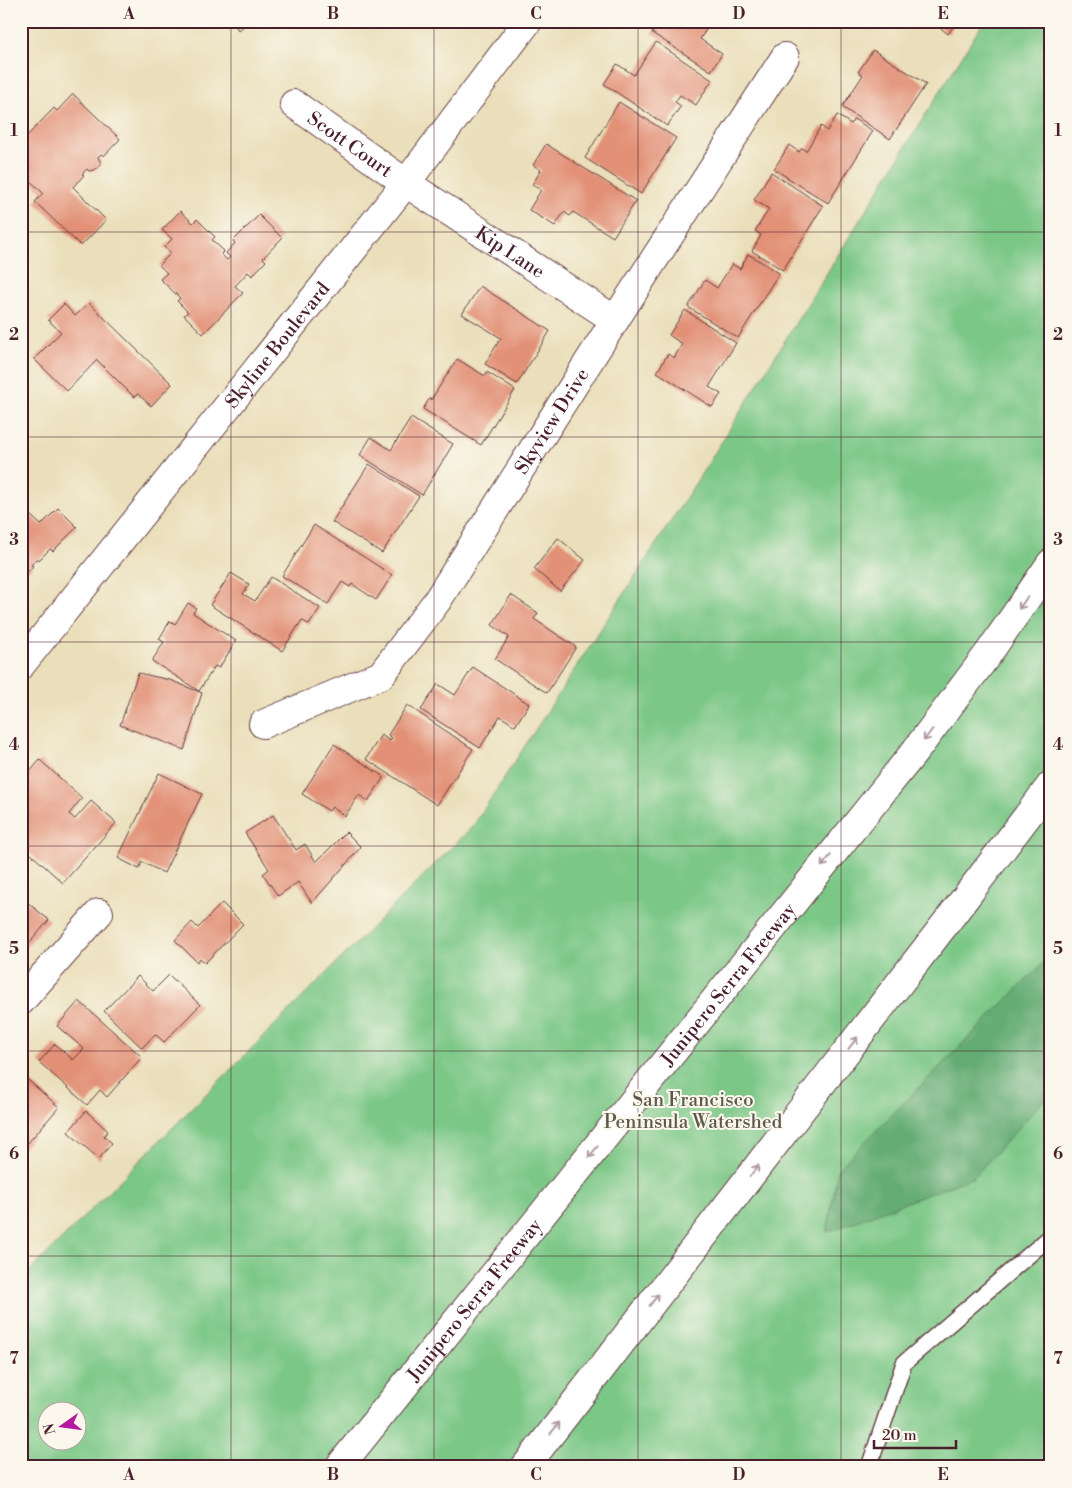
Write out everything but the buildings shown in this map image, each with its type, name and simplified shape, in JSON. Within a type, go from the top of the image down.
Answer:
[{"type":"main road","name":"Skyline Boulevard","points":[[23,659],[406,183],[528,21]]},
{"type":"main road","name":"Skyview Drive","points":[[263,724],[381,675],[436,601],[785,56]]},
{"type":"main road","name":"Scott Court","points":[[294,104],[406,183]]},
{"type":"main road","name":"Kip Lane","points":[[406,183],[615,320]]},
{"type":"main road","name":"Junipero Serra Freeway","points":[[339,1467],[916,750],[988,654],[1051,563]]},
{"type":"main road","points":[[525,1467],[1051,785]]},
{"type":"main road","points":[[21,1001],[99,913]]},
{"type":"lane","points":[[869,1467],[904,1363],[1051,1236]]},
{"type":"green space","name":"San Francisco Peninsula Watershed","points":[[984,21],[1051,21],[1051,1467],[21,1467],[21,1280],[473,826],[706,467]]},
{"type":"green space","points":[[1051,955],[1051,1092],[974,1177],[827,1232],[838,1169]]}]
